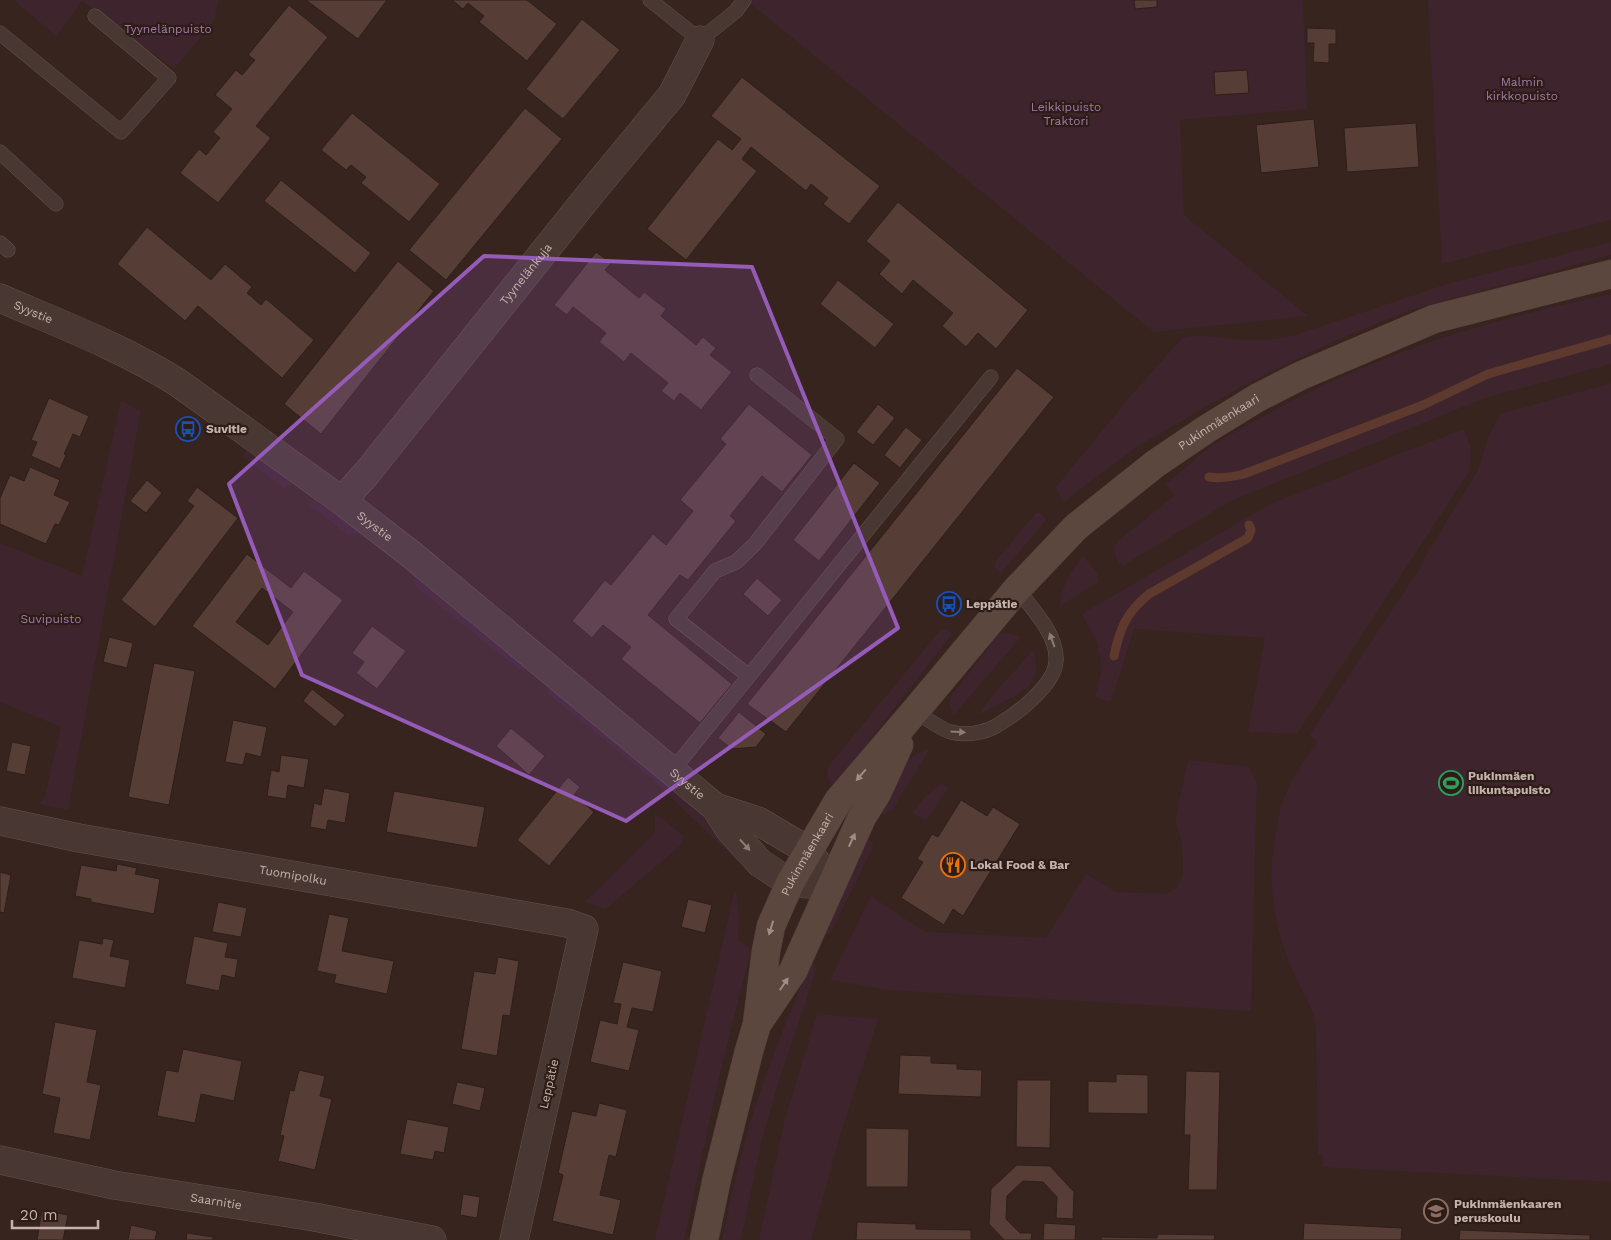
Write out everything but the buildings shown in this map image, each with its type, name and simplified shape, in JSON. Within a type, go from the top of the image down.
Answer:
[{"type":"main road","name":"Pukinmäenkaari","points":[[704,1240],[717,1178],[757,1024],[771,926],[790,883],[838,801],[1017,589],[1076,527],[1155,464],[1257,398],[1300,376],[1434,319],[1611,274]]},
{"type":"main road","name":"Pukinmäenkaari","points":[[757,1024],[793,970],[862,817],[876,794],[915,712]]},
{"type":"street","name":"Tyynelänkuja","points":[[342,501],[371,468],[672,95],[700,40]]},
{"type":"street","name":"Syystie","points":[[0,298],[122,351],[154,368],[177,382],[342,501],[412,555],[715,807],[730,830],[760,863],[790,883]]},
{"type":"street","name":"Syystie","points":[[715,807],[758,821],[809,851],[831,885]]},
{"type":"street","name":"Tuomipolku","points":[[0,821],[79,838],[567,924],[584,929]]},
{"type":"street","points":[[790,883],[831,885]]},
{"type":"street","name":"Leppätie","points":[[514,1240],[584,929]]},
{"type":"street","name":"Saarnitie","points":[[0,1160],[114,1185],[314,1217],[432,1240]]},
{"type":"lane","points":[[650,0],[700,40],[736,11],[744,0]]},
{"type":"lane","points":[[0,33],[121,132],[169,78],[95,16]]},
{"type":"lane","points":[[0,152],[56,204]]},
{"type":"lane","points":[[749,676],[676,619],[715,571],[736,562],[754,545],[837,439],[757,375]]},
{"type":"lane","points":[[672,771],[991,377]]},
{"type":"lane","points":[[915,712],[951,732],[976,733],[995,727],[1024,706],[1045,685],[1051,677],[1056,661],[1054,648],[1047,628],[1017,589]]},
{"type":"highlighted area","points":[[484,256],[752,267],[898,628],[626,821],[302,675],[229,484]]},
{"type":"green space","name":"Tyynelänpuisto","points":[[14,0],[219,0],[214,21],[174,69],[82,1],[56,36]]},
{"type":"green space","name":"Leikkipuisto Traktori","points":[[746,0],[1303,0],[1307,109],[1180,120],[1184,215],[1308,316],[1154,332]]},
{"type":"green space","name":"Malmin kirkkopuisto","points":[[1428,0],[1611,0],[1611,220],[1442,264]]},
{"type":"green space","points":[[1611,242],[1611,255],[1411,310],[1332,342],[1250,382],[1138,446],[1064,503],[1056,487],[1129,398],[1183,337],[1206,336],[1257,340],[1292,336],[1447,284]]},
{"type":"green space","points":[[1611,294],[1611,364],[1485,398],[1229,502],[1124,565],[1116,558],[1114,547],[1117,542],[1174,496],[1166,484],[1216,443],[1301,396],[1386,358],[1430,342],[1519,316]]},
{"type":"green space","name":"Pukinmäen liikuntapuisto","points":[[1611,383],[1611,1182],[1323,1167],[1322,1154],[1318,1154],[1316,1025],[1311,1008],[1289,962],[1278,927],[1272,894],[1271,877],[1274,843],[1286,793],[1302,763],[1317,742],[1310,734],[1422,565],[1478,470],[1489,435],[1501,414]]},
{"type":"green space","name":"Suvipuisto","points":[[121,401],[141,411],[68,810],[39,804],[45,796],[61,727],[0,702],[0,543],[82,576]]},
{"type":"green space","points":[[1464,429],[1471,448],[1470,470],[1297,734],[1248,732],[1265,638],[1134,629],[1111,702],[1095,697],[1102,668],[1097,642],[1082,614],[1270,504]]},
{"type":"green space","points":[[246,450],[292,483],[285,489],[242,456]]},
{"type":"green space","points":[[314,499],[360,533],[348,535],[309,505]]},
{"type":"green space","points":[[1036,513],[1040,513],[1047,519],[1001,573],[995,568],[995,562]]},
{"type":"green space","points":[[1083,556],[1097,573],[1098,582],[1060,606],[1062,592]]},
{"type":"green space","points":[[414,576],[530,669],[520,670],[415,586]]},
{"type":"green space","points":[[941,629],[946,629],[952,634],[839,780],[834,785],[830,783],[827,774],[828,767]]},
{"type":"green space","points":[[1007,633],[1021,637],[954,715],[950,707],[951,696],[999,634]]},
{"type":"green space","points":[[1033,650],[1036,667],[1033,680],[1029,685],[1017,695],[978,715],[993,695]]},
{"type":"green space","points":[[551,686],[659,774],[743,857],[737,861],[651,778],[547,693]]},
{"type":"green space","points":[[928,749],[927,754],[892,810],[885,814],[878,813],[906,762],[913,756]]},
{"type":"green space","points":[[1188,760],[1249,767],[1257,782],[1251,1011],[889,990],[830,980],[871,896],[925,932],[1046,938],[1086,874],[1116,892],[1166,894],[1178,887],[1183,873],[1183,855],[1181,838],[1175,822]]},
{"type":"green space","points":[[942,783],[948,789],[926,821],[912,813],[924,798]]},
{"type":"green space","points":[[655,813],[684,836],[680,846],[606,909],[585,902],[655,833]]},
{"type":"green space","points":[[865,837],[872,842],[873,847],[832,931],[827,935],[823,934]]},
{"type":"green space","points":[[735,889],[739,915],[738,939],[751,950],[719,1077],[684,1240],[655,1240]]},
{"type":"green space","points":[[811,961],[816,966],[813,979],[776,1090],[761,1144],[741,1240],[722,1240],[736,1175],[760,1092]]},
{"type":"green space","points":[[817,1014],[878,1019],[839,1139],[811,1240],[759,1240],[785,1119]]},
{"type":"waterway","points":[[1209,477],[1218,478],[1244,474],[1423,405],[1488,374],[1611,339]]},
{"type":"waterway","points":[[1114,656],[1125,622],[1141,601],[1149,594],[1248,538],[1251,530],[1249,525]]},
{"type":"place","name":"Suvitie","points":[[188,429]]},
{"type":"place","name":"Leppätie","points":[[949,604]]},
{"type":"place","name":"Pukinmäen liikuntapuisto","points":[[1451,783]]},
{"type":"place","name":"Lokal Food & Bar","points":[[953,865]]},
{"type":"place","name":"Pukinmäenkaaren peruskoulu","points":[[1436,1211]]}]
